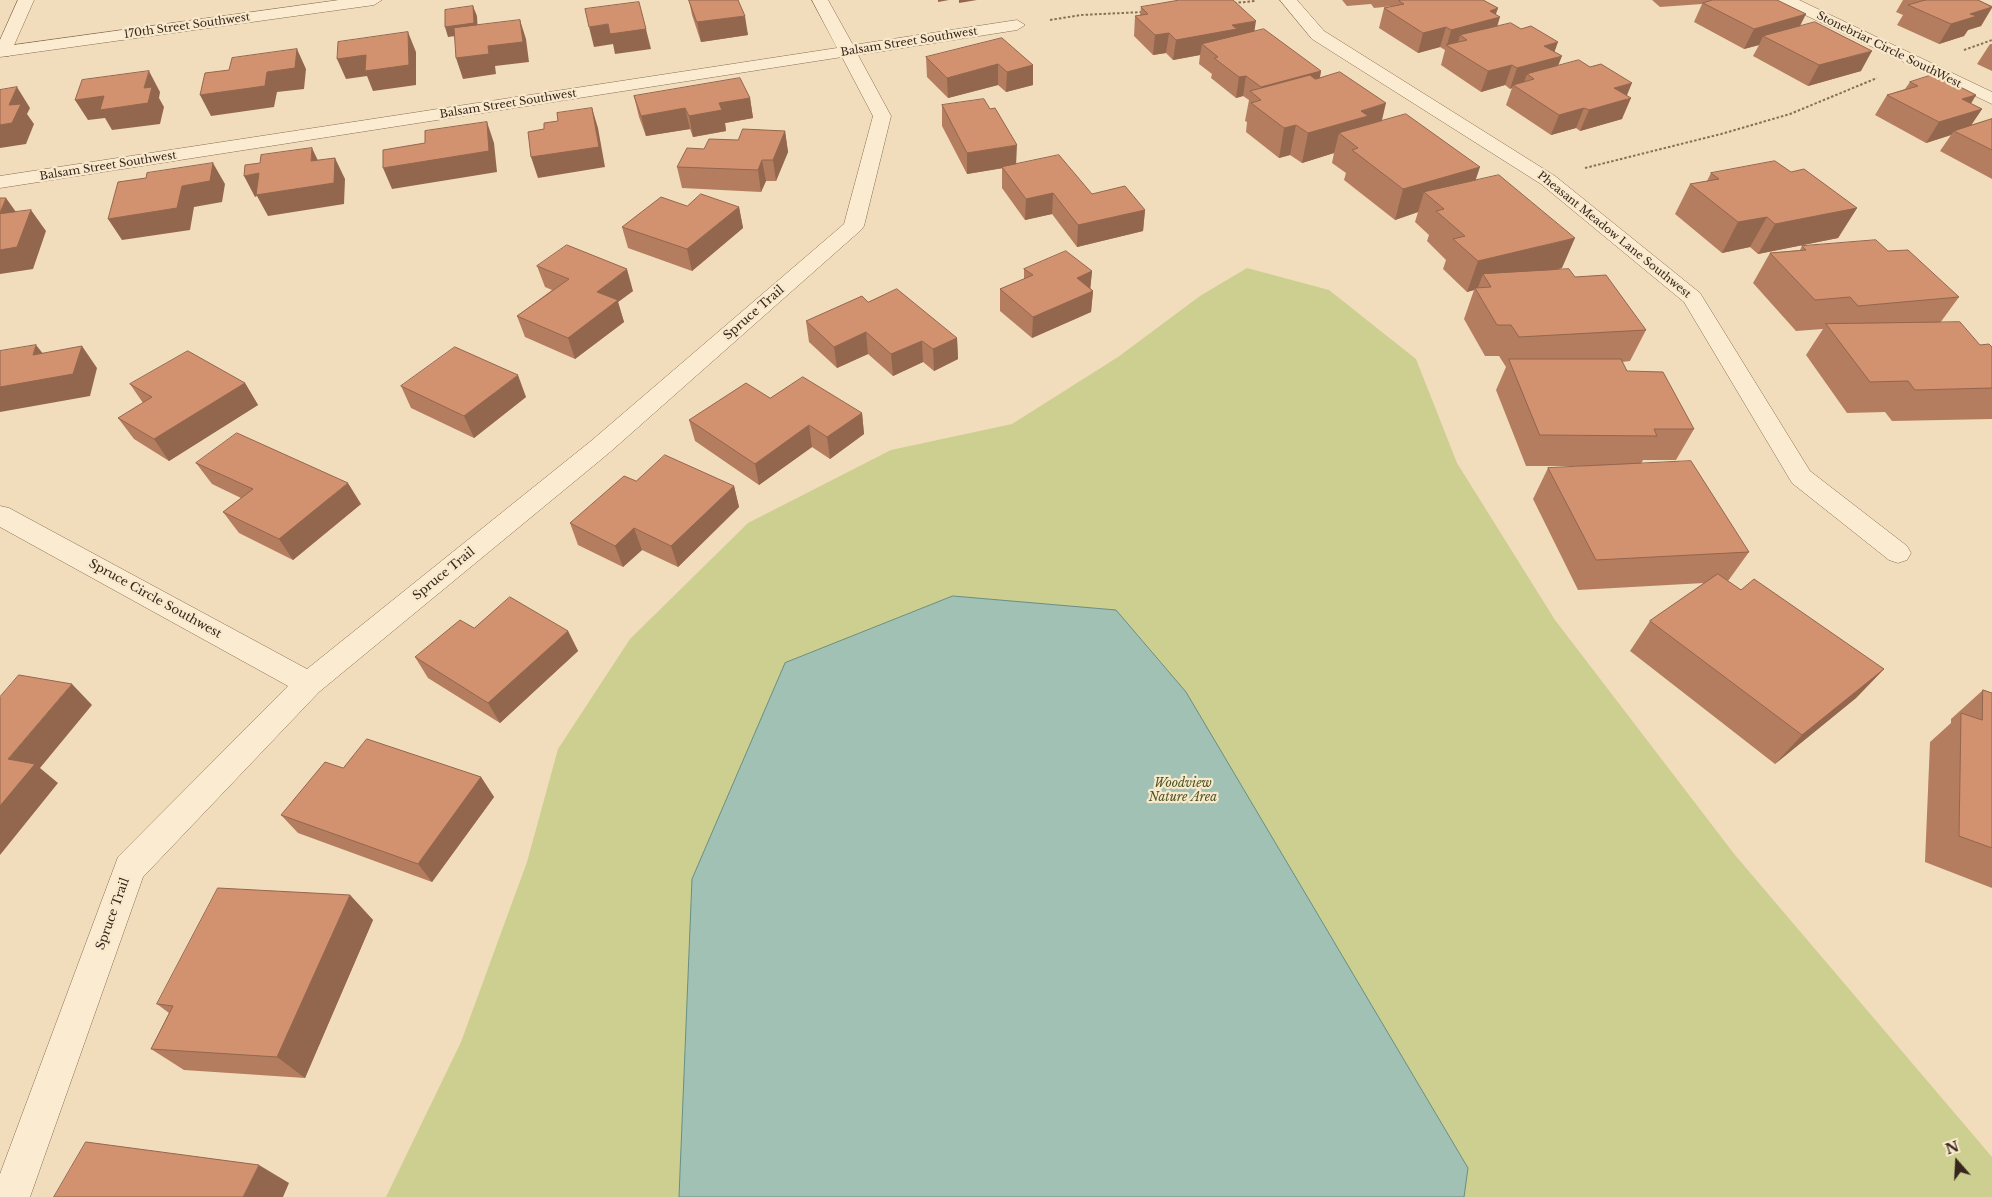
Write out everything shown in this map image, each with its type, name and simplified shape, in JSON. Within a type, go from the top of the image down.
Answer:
[{"type":"street","points":[[2,52],[26,0]]},
{"type":"street","name":"170th Street Southwest","points":[[2,52],[374,0]]},
{"type":"street","name":"Spruce Trail","points":[[8,1197],[17,1182],[130,868],[309,684],[600,447],[854,226],[882,116],[849,51],[820,0]]},
{"type":"street","name":"Pheasant Meadow Lane Southwest","points":[[1288,0],[1318,35],[1548,180],[1692,298],[1801,477],[1898,553]]},
{"type":"street","name":"Stonebriar Circle SouthWest","points":[[1786,0],[1992,99]]},
{"type":"street","name":"Balsam Street Southwest","points":[[0,182],[1017,25]]},
{"type":"street","name":"Spruce Circle Southwest","points":[[0,515],[309,684]]},
{"type":"path","points":[[1227,3],[1262,1]]},
{"type":"path","points":[[1017,25],[1081,15],[1150,12]]},
{"type":"path","points":[[1548,180],[1598,163],[1721,134],[1790,114],[1898,69],[1992,40]]},
{"type":"green space","name":"Woodview Nature Area","points":[[1247,268],[1329,290],[1416,359],[1457,463],[1555,620],[1735,855],[1992,1157],[1992,1197],[386,1197],[461,1042],[527,862],[558,749],[630,639],[748,523],[891,450],[1012,424],[1118,357],[1200,296]]},
{"type":"shaded area","points":[[953,596],[1116,610],[1186,692],[1468,1168],[1464,1197],[679,1197],[692,879],[785,663]]},
{"type":"building","points":[[689,0],[738,0],[745,16],[697,22]]},
{"type":"building","points":[[1180,0],[1233,0],[1256,21],[1232,25],[1237,29],[1176,40],[1169,33],[1155,35],[1135,16],[1148,14],[1141,7]]},
{"type":"building","points":[[1483,0],[1498,8],[1490,11],[1500,17],[1451,30],[1446,27],[1423,33],[1384,8],[1404,4],[1399,1]]},
{"type":"building","points":[[1713,0],[1777,0],[1806,14],[1754,29],[1703,3]]},
{"type":"building","points":[[1925,0],[1978,0],[1992,7],[1970,14],[1977,16],[1951,24],[1908,5]]},
{"type":"building","points":[[639,2],[646,29],[610,34],[608,24],[589,27],[585,9]]},
{"type":"building","points":[[473,6],[474,23],[445,27],[445,10]]},
{"type":"building","points":[[520,20],[523,42],[488,46],[489,54],[456,58],[454,28]]},
{"type":"building","points":[[1815,22],[1872,51],[1819,65],[1763,36]]},
{"type":"building","points":[[1511,23],[1521,29],[1531,26],[1558,42],[1544,46],[1562,56],[1517,68],[1512,65],[1488,71],[1446,45],[1467,40],[1460,35]]},
{"type":"building","points":[[1264,29],[1321,71],[1261,87],[1246,76],[1239,77],[1214,58],[1218,57],[1202,44]]},
{"type":"building","points":[[408,32],[409,65],[365,71],[366,55],[337,59],[338,42]]},
{"type":"building","points":[[1002,38],[1033,65],[1007,72],[998,64],[947,78],[926,57]]},
{"type":"building","points":[[297,49],[295,68],[267,72],[265,86],[200,95],[205,73],[229,70],[232,58]]},
{"type":"building","points":[[1579,60],[1590,67],[1601,64],[1632,83],[1614,88],[1631,98],[1589,110],[1584,108],[1559,115],[1513,85],[1534,79],[1527,74]]},
{"type":"building","points":[[149,71],[144,88],[152,87],[148,103],[100,110],[104,96],[75,100],[82,80]]},
{"type":"building","points":[[1340,72],[1386,103],[1361,111],[1368,116],[1308,133],[1296,125],[1284,128],[1251,103],[1261,100],[1250,91],[1310,75],[1315,79]]},
{"type":"building","points":[[1935,74],[1976,95],[1962,99],[1982,109],[1939,122],[1887,95],[1918,86],[1910,82]]},
{"type":"building","points":[[740,78],[750,98],[719,103],[722,110],[689,116],[685,108],[641,116],[634,96]]},
{"type":"building","points":[[17,87],[9,105],[21,104],[12,123],[0,125],[0,90]]},
{"type":"building","points":[[984,99],[990,109],[995,108],[1017,145],[967,153],[942,105]]},
{"type":"building","points":[[592,108],[599,147],[531,157],[528,132],[544,129],[544,123],[558,121],[557,113]]},
{"type":"building","points":[[1406,114],[1480,167],[1403,189],[1352,150],[1358,148],[1339,133]]},
{"type":"building","points":[[1992,119],[1992,150],[1954,131]]},
{"type":"building","points":[[487,122],[489,151],[383,168],[383,150],[425,143],[425,131]]},
{"type":"building","points":[[743,129],[785,131],[773,160],[762,160],[758,170],[677,167],[687,148],[704,149],[709,139],[738,140]]},
{"type":"building","points":[[312,148],[311,161],[335,158],[334,183],[256,195],[259,173],[244,176],[245,165],[260,163],[261,155]]},
{"type":"building","points":[[1059,155],[1092,194],[1125,186],[1145,210],[1078,225],[1053,193],[1026,199],[1002,167]]},
{"type":"building","points":[[1775,161],[1791,172],[1804,169],[1857,208],[1775,224],[1767,217],[1738,222],[1690,184],[1719,179],[1711,173]]},
{"type":"building","points":[[213,163],[210,181],[182,186],[177,208],[108,219],[118,182],[146,178],[147,173]]},
{"type":"building","points":[[1499,175],[1575,238],[1478,261],[1453,239],[1465,236],[1436,211],[1444,209],[1424,192]]},
{"type":"building","points":[[701,194],[739,207],[687,249],[622,227],[661,197],[687,206]]},
{"type":"building","points":[[0,198],[6,198],[0,213]]},
{"type":"building","points":[[31,210],[17,247],[0,250],[0,214]]},
{"type":"building","points":[[1876,240],[1888,251],[1908,250],[1959,297],[1858,306],[1850,297],[1815,300],[1770,253],[1806,250],[1802,246]]},
{"type":"building","points":[[567,245],[627,269],[597,292],[618,300],[568,338],[517,316],[569,279],[537,266]]},
{"type":"building","points":[[1066,251],[1092,271],[1077,278],[1093,291],[1033,317],[1000,289],[1033,275],[1024,269]]},
{"type":"building","points":[[1569,269],[1575,277],[1606,275],[1646,330],[1519,337],[1511,325],[1497,325],[1475,288],[1491,287],[1483,274]]},
{"type":"building","points":[[897,289],[957,338],[933,349],[922,341],[891,354],[866,332],[834,347],[806,321],[862,296],[868,302]]},
{"type":"building","points":[[1960,322],[1980,345],[1989,344],[1992,347],[1992,388],[1915,390],[1908,381],[1870,382],[1826,324]]},
{"type":"building","points":[[36,345],[33,355],[82,346],[73,374],[0,387],[0,351]]},
{"type":"building","points":[[455,347],[518,375],[464,416],[401,386]]},
{"type":"building","points":[[188,351],[245,383],[154,439],[118,418],[152,397],[130,384]]},
{"type":"building","points":[[1509,359],[1621,359],[1627,371],[1663,372],[1694,429],[1654,429],[1657,436],[1540,435]]},
{"type":"building","points":[[803,377],[862,413],[827,437],[809,425],[755,464],[689,420],[746,383],[770,398]]},
{"type":"building","points":[[237,433],[348,483],[279,539],[223,512],[253,489],[196,463]]},
{"type":"building","points":[[665,455],[734,486],[671,546],[634,528],[615,546],[570,523],[624,476],[636,481]]},
{"type":"building","points":[[1691,461],[1749,552],[1596,560],[1548,468]]},
{"type":"building","points":[[1718,574],[1741,590],[1754,579],[1884,669],[1802,735],[1650,621]]},
{"type":"building","points":[[510,597],[568,631],[488,703],[415,657],[460,620],[474,628]]},
{"type":"building","points":[[19,675],[72,684],[8,759],[35,764],[0,806],[0,697]]},
{"type":"building","points":[[1983,690],[1992,693],[1992,848],[1959,836],[1961,713],[1982,720]]},
{"type":"building","points":[[367,739],[481,777],[418,864],[281,815],[325,762],[343,768]]},
{"type":"building","points":[[218,888],[350,895],[277,1057],[151,1049],[173,1006],[157,1004]]},
{"type":"building","points":[[86,1142],[259,1165],[243,1197],[54,1197]]}]
